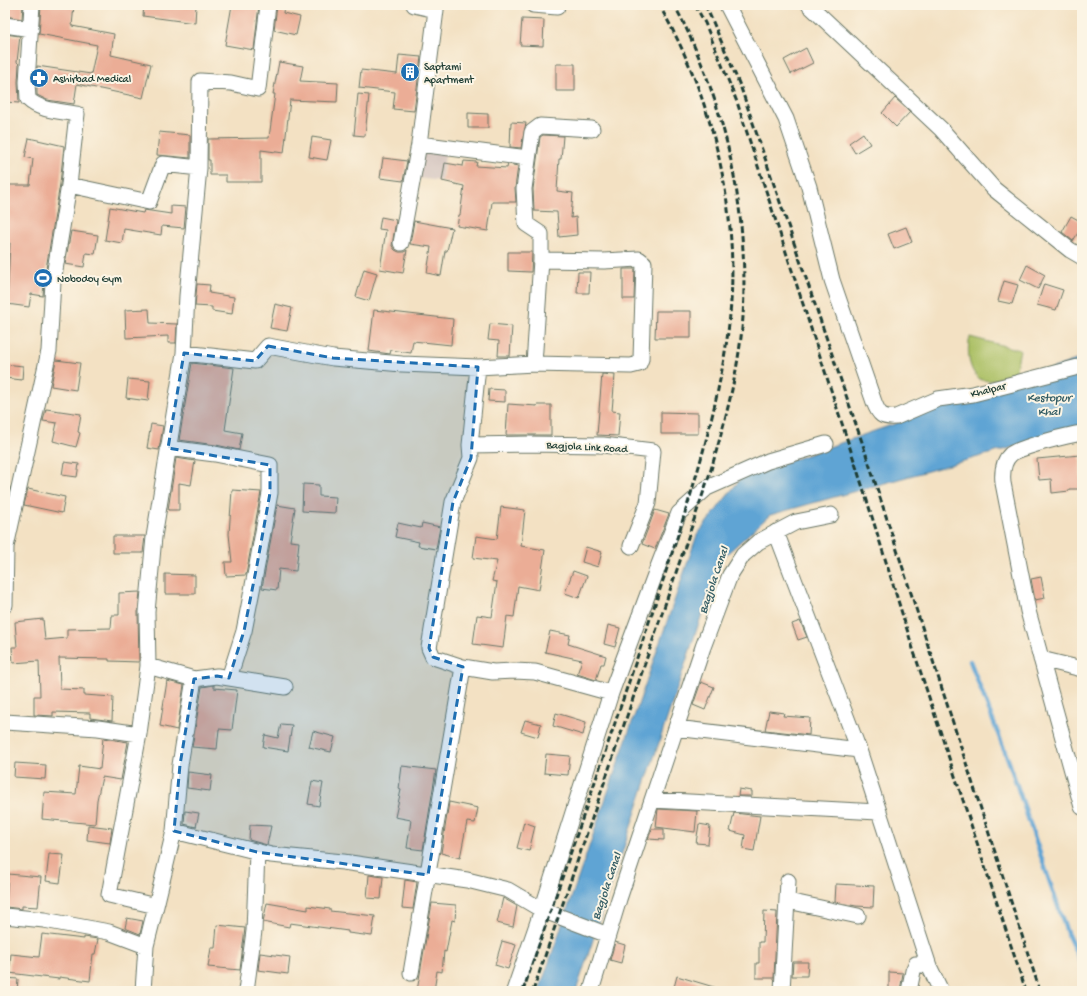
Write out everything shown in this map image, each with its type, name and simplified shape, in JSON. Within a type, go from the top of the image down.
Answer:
[{"type":"street","points":[[5,605],[6,547],[49,350],[53,282],[70,185],[77,114],[40,107],[33,104],[28,99],[27,82],[32,5]]},
{"type":"street","points":[[156,906],[109,895],[139,734],[148,666],[148,612],[154,537],[184,352],[187,296],[199,168],[200,81],[231,83],[258,89],[268,5]]},
{"type":"street","points":[[401,243],[419,144],[438,8],[414,5]]},
{"type":"street","points":[[533,5],[557,7]]},
{"type":"street","name":"Khalpar","points":[[727,5],[786,119],[808,187],[832,280],[878,412],[882,416],[889,418],[896,417],[938,400],[973,394],[1082,366]]},
{"type":"street","points":[[809,5],[941,129],[994,189],[1070,250],[1082,257]]},
{"type":"street","points":[[5,25],[31,29]]},
{"type":"street","points":[[534,364],[541,260],[540,234],[526,224],[524,189],[532,132],[540,126],[592,129]]},
{"type":"street","points":[[419,144],[528,158]]},
{"type":"street","points":[[70,185],[149,202],[163,164],[199,168]]},
{"type":"street","points":[[184,352],[255,361],[268,346],[333,358],[402,364],[478,368],[534,364],[631,366],[639,364],[641,359],[644,263],[639,259],[604,261],[541,260]]},
{"type":"street","points":[[478,368],[470,445],[471,458],[453,502],[428,648],[433,657],[463,667],[493,672],[535,672],[611,693]]},
{"type":"street","points":[[1082,433],[1022,449],[1011,455],[1002,471],[1003,483],[1028,611],[1082,807]]},
{"type":"street","points":[[514,991],[542,910],[611,693],[679,513],[707,488],[768,461],[826,444]]},
{"type":"street","name":"Bagjola Link Road","points":[[470,445],[603,445],[653,451],[648,503],[631,546]]},
{"type":"street","points":[[168,448],[215,454],[270,465],[270,493],[244,631],[229,678]]},
{"type":"street","points":[[591,991],[606,934],[703,647],[730,575],[744,555],[758,542],[796,522],[831,516]]},
{"type":"street","points":[[776,532],[859,750],[929,966],[941,991]]},
{"type":"street","points":[[1041,659],[1082,669]]},
{"type":"street","points":[[148,666],[194,680],[217,676],[285,687]]},
{"type":"street","points":[[411,973],[463,667]]},
{"type":"street","points":[[143,991],[146,946],[174,831],[180,765],[194,680]]},
{"type":"street","points":[[5,722],[98,728],[139,734]]},
{"type":"street","points":[[676,728],[859,750]]},
{"type":"street","points":[[652,800],[878,812]]},
{"type":"street","points":[[174,831],[271,856],[342,862],[467,880],[508,890],[542,910],[606,934]]},
{"type":"street","points":[[246,991],[254,931],[257,852]]},
{"type":"street","points":[[782,991],[788,881]]},
{"type":"street","points":[[788,901],[858,916]]},
{"type":"street","points":[[5,916],[44,920],[109,932],[146,946]]},
{"type":"street","points":[[909,991],[913,970],[916,964],[929,966]]},
{"type":"highlighted area","points":[[268,346],[333,358],[478,367],[471,458],[453,502],[429,648],[433,657],[463,667],[428,875],[257,852],[174,831],[180,765],[194,679],[217,676],[229,678],[244,631],[270,493],[270,465],[168,448],[184,353],[255,361]]},
{"type":"shaded area","points":[[422,147],[446,151],[441,181],[417,178]]},
{"type":"green space","points":[[970,337],[1020,350],[1015,374],[990,381],[981,380],[974,373],[970,365],[968,350]]},
{"type":"water","name":"Kestopur Khal","points":[[1076,360],[1082,360],[1082,428],[770,515],[720,560],[576,991],[539,991],[697,535],[741,478]]},
{"type":"building","points":[[5,5],[23,5],[22,19],[5,16]]},
{"type":"building","points":[[41,5],[74,5],[72,26],[114,34],[111,55],[151,64],[143,98],[77,84],[74,104],[47,100],[37,95],[37,66],[91,74],[97,45],[39,34]]},
{"type":"building","points":[[144,5],[196,5],[195,23],[143,16]]},
{"type":"building","points":[[232,5],[259,5],[254,50],[225,45]]},
{"type":"building","points":[[277,5],[284,5],[283,13],[300,17],[296,35],[274,30]]},
{"type":"building","points":[[522,19],[544,20],[543,46],[520,45]]},
{"type":"building","points":[[5,34],[20,36],[17,62],[19,64],[19,103],[5,102]]},
{"type":"building","points":[[806,48],[813,63],[791,74],[784,60]]},
{"type":"building","points":[[399,55],[421,57],[414,111],[393,109],[395,92],[359,88],[361,70],[397,74]]},
{"type":"building","points":[[279,62],[303,66],[300,81],[338,83],[337,102],[290,100],[284,153],[261,150],[261,182],[226,182],[226,175],[210,175],[208,139],[269,138],[275,94],[273,94]]},
{"type":"building","points":[[556,64],[575,64],[575,91],[556,91]]},
{"type":"building","points":[[358,94],[369,95],[365,136],[354,135]]},
{"type":"building","points":[[895,98],[910,112],[896,127],[882,113]]},
{"type":"building","points":[[468,113],[488,114],[488,128],[468,128]]},
{"type":"building","points":[[511,122],[526,123],[521,148],[510,147]]},
{"type":"building","points":[[159,132],[190,135],[190,158],[157,155]]},
{"type":"building","points":[[863,133],[870,144],[855,153],[849,143]]},
{"type":"building","points":[[543,135],[563,136],[561,159],[559,159],[557,191],[573,193],[571,218],[576,217],[577,235],[559,237],[557,212],[534,211],[533,189],[540,137]]},
{"type":"building","points":[[312,137],[331,140],[327,160],[309,157]]},
{"type":"building","points":[[29,138],[64,146],[60,184],[44,281],[43,296],[31,294],[29,307],[7,304],[10,243],[5,243],[5,221],[7,185],[30,185],[33,159],[25,157]]},
{"type":"building","points":[[383,158],[407,161],[403,181],[380,178]]},
{"type":"building","points":[[464,161],[477,162],[476,166],[507,168],[508,164],[518,166],[515,188],[516,202],[492,202],[488,231],[457,226],[464,186],[442,181],[445,163],[463,166]]},
{"type":"building","points":[[171,206],[186,207],[184,228],[162,226],[161,235],[124,229],[122,243],[105,240],[110,207],[143,213],[144,210],[171,214]]},
{"type":"building","points":[[1071,216],[1082,222],[1082,226],[1073,241],[1062,232]]},
{"type":"building","points":[[381,217],[396,220],[392,246],[399,252],[404,252],[407,250],[403,273],[380,269],[386,230],[379,229]]},
{"type":"building","points":[[414,221],[452,228],[447,251],[445,251],[441,276],[427,273],[431,247],[410,244]]},
{"type":"building","points":[[906,227],[912,242],[894,249],[888,234]]},
{"type":"building","points":[[71,231],[98,235],[95,254],[86,253],[84,267],[65,264]]},
{"type":"building","points":[[508,252],[532,252],[531,272],[508,271]]},
{"type":"building","points":[[1027,265],[1045,275],[1038,289],[1020,280]]},
{"type":"building","points":[[364,269],[377,273],[369,301],[356,297]]},
{"type":"building","points":[[623,269],[635,269],[634,299],[623,299]]},
{"type":"building","points":[[578,272],[590,272],[589,293],[577,293]]},
{"type":"building","points":[[1004,281],[1018,285],[1012,304],[998,301]]},
{"type":"building","points":[[197,284],[210,285],[209,293],[234,297],[232,314],[212,311],[212,307],[195,306]]},
{"type":"building","points":[[1044,284],[1063,290],[1056,310],[1037,305]]},
{"type":"building","points":[[275,304],[292,308],[287,331],[270,328]]},
{"type":"building","points":[[149,309],[150,323],[177,324],[176,343],[168,343],[168,336],[126,338],[125,310]]},
{"type":"building","points":[[374,310],[453,319],[451,345],[413,341],[411,353],[391,350],[390,354],[369,351]]},
{"type":"building","points":[[656,311],[691,311],[691,338],[655,338]]},
{"type":"building","points":[[490,324],[512,326],[510,356],[498,356],[499,341],[488,340]]},
{"type":"building","points":[[56,360],[80,363],[76,390],[51,386]]},
{"type":"building","points":[[192,363],[234,368],[225,430],[242,433],[239,450],[179,440]]},
{"type":"building","points":[[5,364],[23,366],[22,380],[5,378]]},
{"type":"building","points":[[602,374],[615,375],[612,411],[620,412],[618,436],[597,435]]},
{"type":"building","points":[[128,379],[150,381],[148,401],[126,398]]},
{"type":"building","points":[[489,389],[505,390],[505,402],[488,401]]},
{"type":"building","points":[[508,404],[537,406],[551,405],[551,435],[506,435]]},
{"type":"building","points":[[46,409],[81,414],[78,432],[80,433],[76,447],[53,441],[57,423],[43,421]]},
{"type":"building","points":[[661,412],[698,413],[698,434],[661,434]]},
{"type":"building","points":[[151,424],[163,426],[159,450],[147,448]]},
{"type":"building","points":[[1080,455],[1081,489],[1069,489],[1069,491],[1052,493],[1051,479],[1039,480],[1037,459]]},
{"type":"building","points":[[176,458],[195,461],[191,485],[179,483],[179,510],[168,510]]},
{"type":"building","points":[[64,462],[79,464],[77,477],[62,475]]},
{"type":"building","points":[[303,484],[319,485],[319,496],[336,497],[335,513],[302,511]]},
{"type":"building","points":[[5,486],[10,487],[7,501],[5,501]]},
{"type":"building","points":[[28,489],[65,497],[62,513],[24,505]]},
{"type":"building","points":[[232,490],[261,492],[246,575],[226,576],[225,562],[232,562],[229,534]]},
{"type":"building","points":[[277,505],[295,508],[290,541],[299,542],[296,571],[279,569],[277,590],[262,588]]},
{"type":"building","points":[[501,507],[525,510],[521,546],[545,550],[539,590],[518,586],[514,617],[507,616],[503,648],[473,644],[477,615],[492,617],[497,582],[492,581],[497,561],[473,558],[476,536],[497,539]]},
{"type":"building","points":[[655,510],[669,514],[655,549],[642,544]]},
{"type":"building","points":[[398,523],[421,528],[422,523],[440,527],[436,549],[418,546],[419,542],[395,537]]},
{"type":"building","points":[[113,536],[145,536],[143,553],[113,553]]},
{"type":"building","points":[[586,547],[602,552],[598,567],[582,562]]},
{"type":"building","points":[[573,571],[587,576],[579,598],[565,593]]},
{"type":"building","points":[[165,574],[195,575],[195,594],[165,594]]},
{"type":"building","points":[[1041,577],[1045,598],[1035,600],[1031,579]]},
{"type":"building","points":[[140,592],[138,612],[139,662],[109,661],[109,659],[59,658],[60,689],[84,690],[84,695],[113,697],[112,721],[90,718],[90,713],[53,712],[53,716],[34,715],[34,696],[40,696],[39,661],[13,663],[12,647],[17,647],[15,622],[43,619],[45,640],[67,638],[67,629],[111,628],[112,615],[119,615],[119,593]]},
{"type":"building","points":[[800,621],[807,637],[798,640],[792,624]]},
{"type":"building","points":[[608,625],[620,628],[615,647],[604,644]]},
{"type":"building","points":[[550,631],[570,635],[568,644],[606,656],[604,664],[601,664],[596,680],[577,674],[582,660],[545,652]]},
{"type":"building","points":[[167,681],[184,685],[177,730],[160,726]]},
{"type":"building","points":[[701,682],[714,687],[705,710],[693,705]]},
{"type":"building","points":[[214,685],[214,688],[237,690],[232,730],[219,729],[217,749],[192,747],[202,687]]},
{"type":"building","points":[[769,711],[784,713],[783,716],[810,718],[809,735],[765,730]]},
{"type":"building","points":[[556,713],[586,722],[583,735],[553,726]]},
{"type":"building","points":[[525,720],[541,724],[538,737],[521,732]]},
{"type":"building","points":[[281,724],[292,725],[288,751],[263,747],[265,735],[278,738]]},
{"type":"building","points":[[313,731],[335,737],[331,752],[309,747]]},
{"type":"building","points":[[103,738],[128,742],[121,780],[102,777],[97,800],[95,824],[42,819],[44,792],[76,794],[79,766],[100,769]]},
{"type":"building","points":[[546,754],[570,756],[568,775],[544,773]]},
{"type":"building","points":[[15,763],[46,765],[45,779],[14,777]]},
{"type":"building","points":[[402,766],[436,770],[423,850],[407,848],[411,820],[395,817],[401,790],[399,789]]},
{"type":"building","points":[[188,772],[212,775],[210,791],[187,788]]},
{"type":"building","points":[[312,781],[323,783],[319,806],[308,804]]},
{"type":"building","points":[[739,789],[752,791],[752,796],[738,796]]},
{"type":"building","points":[[449,802],[478,808],[475,823],[467,822],[460,858],[441,853]]},
{"type":"building","points":[[658,809],[697,811],[695,832],[656,827]]},
{"type":"building","points":[[185,811],[199,813],[196,827],[184,824]]},
{"type":"building","points":[[734,813],[760,816],[754,851],[743,849],[745,835],[730,831]]},
{"type":"building","points":[[524,822],[535,826],[529,851],[517,848]]},
{"type":"building","points":[[699,824],[710,826],[708,844],[696,843]]},
{"type":"building","points":[[88,825],[112,828],[110,843],[87,840]]},
{"type":"building","points":[[250,825],[271,826],[267,845],[249,840]]},
{"type":"building","points":[[652,829],[664,829],[664,840],[648,839]]},
{"type":"building","points":[[49,854],[64,855],[60,883],[46,881]]},
{"type":"building","points":[[8,874],[41,877],[38,907],[22,906],[22,909],[6,907]]},
{"type":"building","points":[[369,875],[383,877],[381,899],[367,898]]},
{"type":"building","points":[[405,880],[417,882],[413,909],[402,908]]},
{"type":"building","points":[[836,884],[874,886],[873,907],[856,906],[835,902]]},
{"type":"building","points":[[503,898],[517,906],[513,927],[497,923]]},
{"type":"building","points":[[267,903],[308,910],[308,906],[330,909],[330,911],[375,916],[372,936],[290,923],[289,927],[263,922]]},
{"type":"building","points":[[432,903],[456,905],[455,921],[452,920],[446,952],[444,951],[442,972],[437,971],[434,991],[417,991]]},
{"type":"building","points":[[764,911],[777,912],[774,978],[756,978],[756,963],[759,963],[759,942],[763,942]]},
{"type":"building","points":[[127,918],[143,921],[140,934],[125,928]]},
{"type":"building","points":[[217,925],[245,928],[240,970],[208,967],[211,948],[215,948]]},
{"type":"building","points":[[42,934],[84,939],[84,937],[98,939],[95,954],[93,954],[90,981],[9,973],[11,954],[39,957]]},
{"type":"building","points":[[502,941],[516,945],[508,969],[495,965]]},
{"type":"building","points":[[615,942],[625,945],[621,963],[610,960]]},
{"type":"building","points":[[260,953],[290,957],[288,974],[258,970]]},
{"type":"building","points":[[793,962],[808,962],[807,976],[792,976]]},
{"type":"building","points":[[889,972],[903,973],[900,991],[889,991]]},
{"type":"building","points":[[677,976],[717,988],[716,991],[673,991]]},
{"type":"building","points":[[6,978],[18,979],[17,991],[5,991]]},
{"type":"waterway","points":[[970,661],[1009,762],[1067,933],[1082,965]]},
{"type":"railway","points":[[523,991],[613,730],[691,492],[712,416],[727,339],[731,296],[732,253],[728,210],[721,166],[710,124],[696,82],[679,43],[659,5]]},
{"type":"railway","points":[[533,991],[710,473],[735,376],[741,337],[744,284],[743,251],[736,186],[712,91],[691,39],[674,5]]},
{"type":"railway","points":[[695,5],[705,23],[737,102],[864,491],[914,652],[1026,991]]},
{"type":"railway","points":[[705,5],[741,88],[862,442],[1040,991]]},
{"type":"place","name":"Saptami Apartment","points":[[410,72]]},
{"type":"place","name":"Ashirbad Medical","points":[[39,78]]},
{"type":"place","name":"Nobodoy Gym","points":[[43,278]]},
{"type":"water label","name":"Bagjola Canal","points":[[713,580]]},
{"type":"water label","name":"Bagjola Canal","points":[[606,886]]}]
